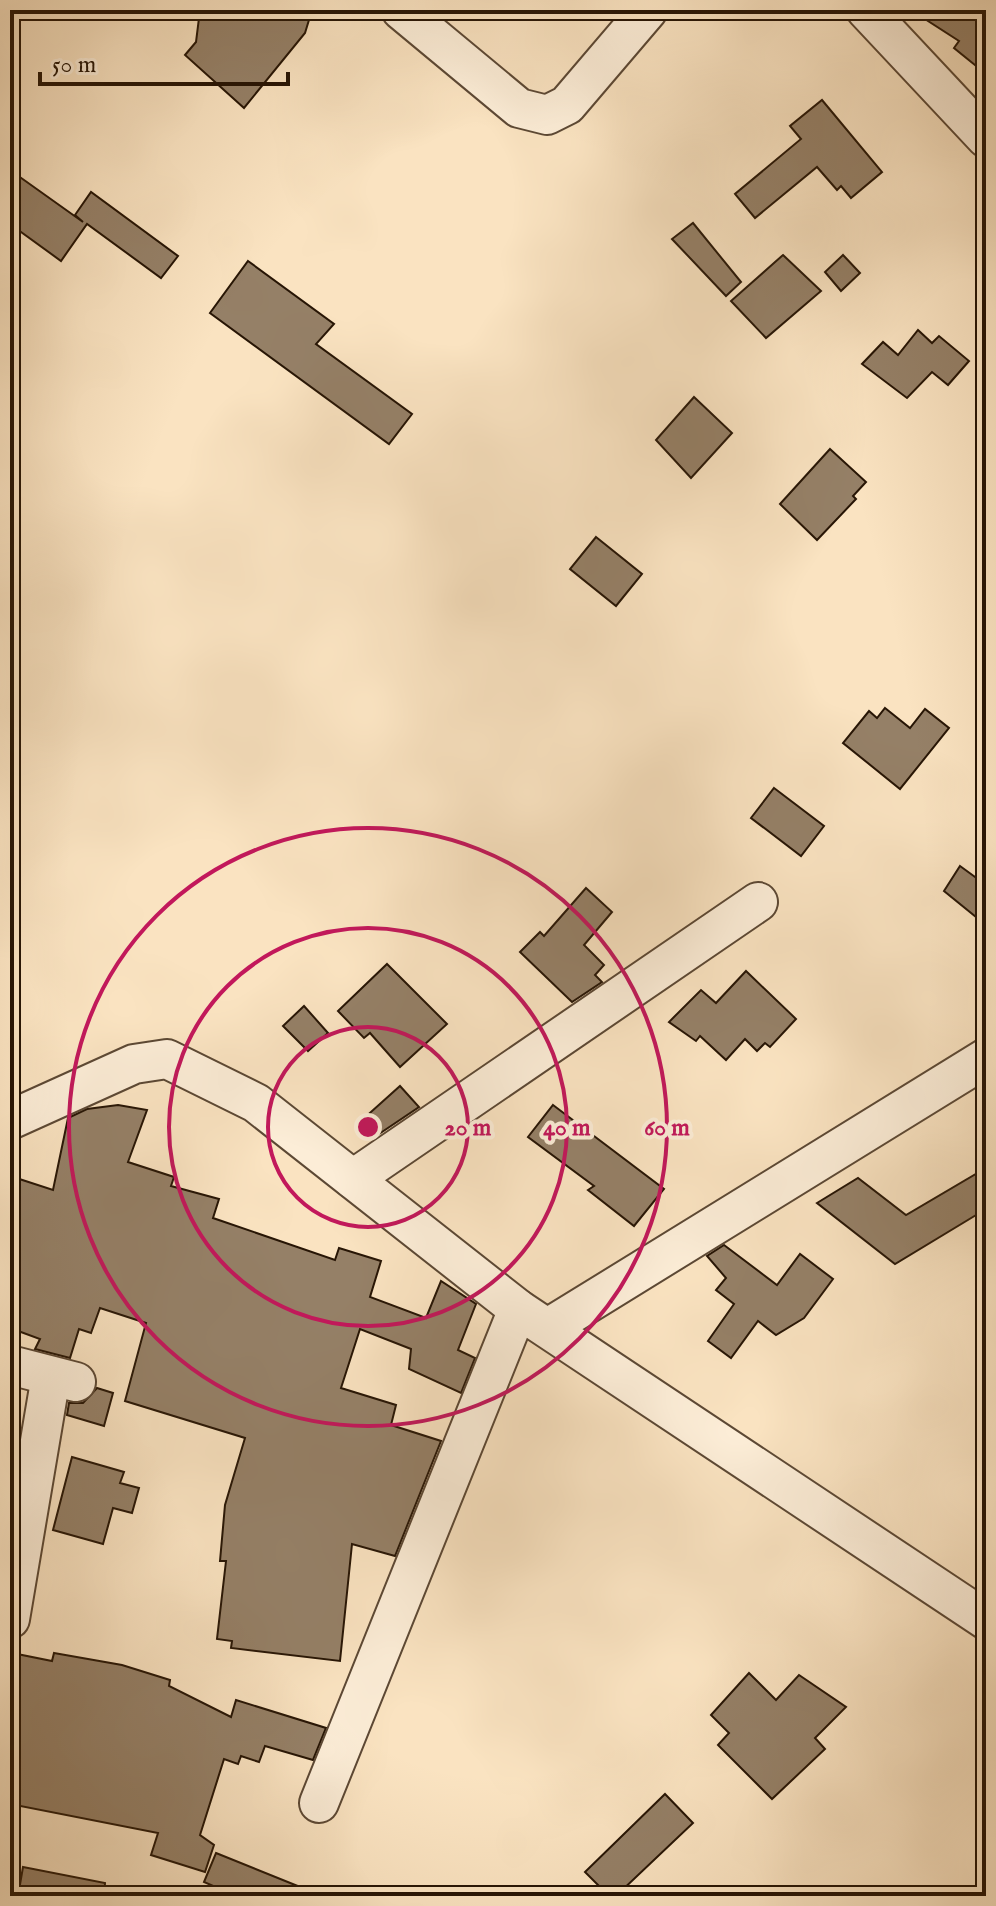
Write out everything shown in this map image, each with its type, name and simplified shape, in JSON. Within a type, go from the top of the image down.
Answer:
[{"type":"street","points":[[401,10],[519,108],[547,115],[567,105],[648,10]]},
{"type":"street","points":[[866,10],[986,138]]},
{"type":"street","points":[[353,1179],[758,902]]},
{"type":"street","points":[[319,1803],[533,1318],[986,1058]]},
{"type":"street","points":[[10,1120],[134,1064],[167,1059],[256,1103],[533,1318],[986,1620]]},
{"type":"street","points":[[10,1365],[64,1379],[10,1619]]},
{"type":"building","points":[[200,10],[247,10],[252,14],[274,10],[312,10],[305,33],[244,108],[185,55],[196,42]]},
{"type":"building","points":[[911,10],[986,10],[986,74],[954,48],[959,41]]},
{"type":"building","points":[[822,100],[882,172],[851,198],[841,186],[837,190],[817,167],[755,218],[735,194],[801,139],[790,126]]},
{"type":"building","points":[[10,170],[83,222],[75,215],[91,192],[178,256],[161,278],[87,224],[61,261],[10,224]]},
{"type":"building","points":[[693,223],[741,282],[726,296],[672,239]]},
{"type":"building","points":[[783,255],[821,291],[766,338],[731,301]]},
{"type":"building","points":[[843,255],[860,273],[841,291],[825,272]]},
{"type":"building","points":[[248,261],[334,324],[316,344],[412,414],[389,444],[210,313]]},
{"type":"building","points":[[918,330],[932,343],[939,336],[969,361],[948,385],[932,372],[907,398],[862,364],[883,342],[898,355]]},
{"type":"building","points":[[694,397],[732,433],[691,478],[656,440]]},
{"type":"building","points":[[830,449],[866,482],[853,496],[856,499],[817,540],[780,504]]},
{"type":"building","points":[[596,537],[642,574],[616,606],[570,569]]},
{"type":"building","points":[[885,708],[910,728],[925,709],[949,728],[900,789],[843,743],[869,711],[877,718]]},
{"type":"building","points":[[774,788],[824,826],[801,856],[751,818]]},
{"type":"building","points":[[960,866],[986,885],[986,901],[976,917],[944,891]]},
{"type":"building","points":[[586,888],[612,912],[584,945],[604,965],[595,975],[602,982],[572,1002],[520,952],[540,932],[544,936]]},
{"type":"building","points":[[387,964],[447,1024],[400,1067],[370,1033],[364,1038],[338,1011]]},
{"type":"building","points":[[746,971],[796,1019],[770,1047],[765,1043],[757,1051],[745,1039],[726,1060],[700,1036],[696,1041],[669,1022],[701,990],[716,1003]]},
{"type":"building","points":[[304,1006],[328,1033],[308,1051],[283,1026]]},
{"type":"building","points":[[400,1086],[419,1107],[376,1136],[362,1120]]},
{"type":"building","points":[[118,1105],[147,1110],[128,1162],[174,1177],[171,1186],[219,1199],[213,1218],[335,1260],[339,1248],[381,1261],[370,1297],[426,1318],[441,1281],[476,1304],[458,1350],[475,1358],[461,1393],[409,1369],[411,1349],[360,1329],[341,1388],[396,1405],[391,1425],[441,1441],[395,1556],[352,1544],[340,1661],[231,1648],[232,1641],[217,1639],[226,1561],[220,1561],[225,1505],[245,1438],[125,1401],[146,1323],[100,1308],[91,1333],[79,1329],[70,1358],[35,1349],[40,1339],[10,1328],[10,1176],[53,1190],[68,1118],[87,1109]]},
{"type":"building","points":[[553,1105],[664,1189],[634,1226],[588,1190],[594,1186],[528,1137]]},
{"type":"building","points":[[986,1168],[986,1209],[895,1264],[817,1203],[858,1178],[906,1215]]},
{"type":"building","points":[[724,1245],[777,1285],[800,1254],[833,1279],[804,1318],[776,1335],[758,1321],[731,1358],[708,1341],[734,1304],[716,1290],[726,1278],[707,1256]]},
{"type":"building","points":[[97,1388],[113,1393],[104,1426],[67,1415],[69,1403],[83,1403]]},
{"type":"building","points":[[72,1457],[124,1472],[120,1483],[139,1488],[132,1513],[113,1508],[103,1544],[53,1530]]},
{"type":"building","points":[[54,1653],[122,1665],[170,1680],[169,1686],[231,1717],[236,1700],[326,1728],[313,1760],[265,1746],[259,1762],[241,1756],[238,1764],[224,1759],[200,1835],[214,1845],[205,1872],[151,1855],[158,1833],[10,1804],[10,1698],[17,1654],[52,1661]]},
{"type":"building","points":[[749,1673],[776,1700],[799,1675],[846,1707],[815,1738],[825,1749],[772,1799],[718,1745],[729,1733],[711,1715]]},
{"type":"building","points":[[665,1794],[693,1823],[616,1896],[609,1896],[585,1872]]},
{"type":"building","points":[[216,1853],[320,1896],[215,1896],[218,1888],[204,1882]]},
{"type":"building","points":[[23,1867],[105,1883],[104,1896],[18,1896]]}]
